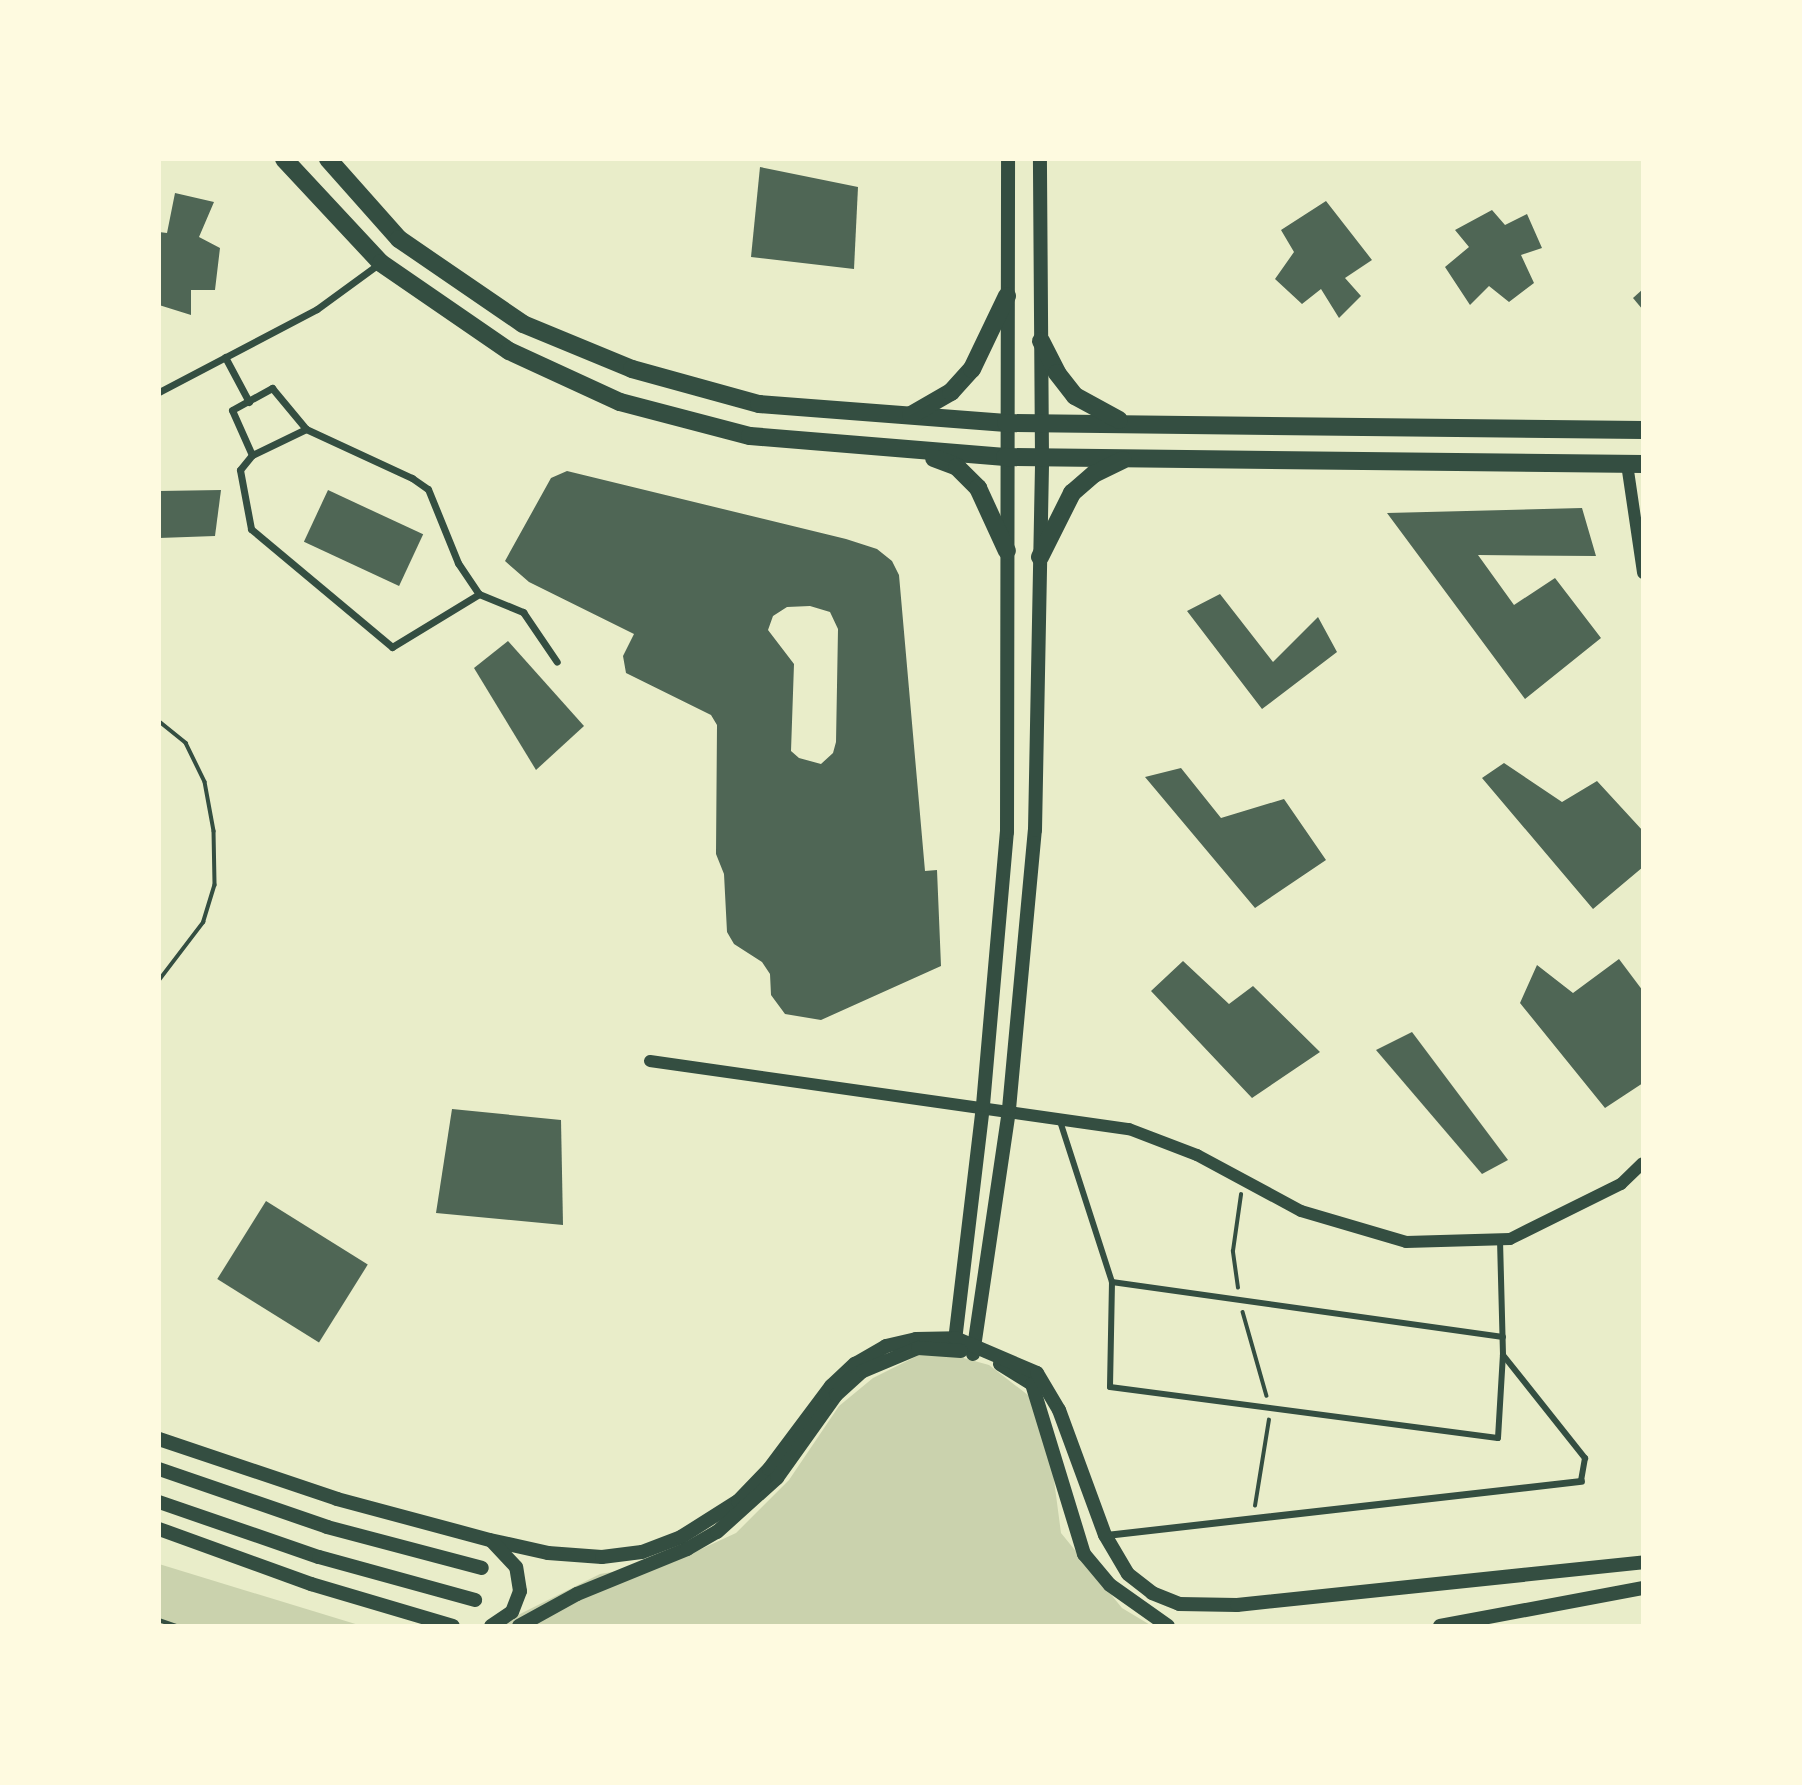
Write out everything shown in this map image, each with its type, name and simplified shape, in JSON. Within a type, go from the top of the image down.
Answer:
[{"type":"main road","points":[[284,159],[381,263],[509,351],[620,402],[750,436],[917,452],[1005,457],[1635,464]]},
{"type":"main road","points":[[328,159],[399,239],[523,324],[632,369],[759,404],[1006,423],[1643,430]]},
{"type":"main road","points":[[955,1344],[983,1105],[1007,832],[1005,457],[1008,159]]},
{"type":"main road","points":[[974,1348],[1010,1109],[1035,830],[1042,457],[1040,159]]},
{"type":"main road","points":[[911,415],[951,392],[972,369],[1007,296]]},
{"type":"main road","points":[[1041,341],[1057,373],[1075,396],[1097,411],[1132,425]]},
{"type":"main road","points":[[917,452],[957,467],[978,488],[1007,551]]},
{"type":"main road","points":[[1040,557],[1072,492],[1094,474],[1128,458]]},
{"type":"main road","points":[[159,1439],[337,1499],[490,1540],[548,1553],[602,1556],[642,1552],[681,1537],[738,1501],[769,1469],[831,1385],[855,1364],[886,1346],[916,1339],[974,1348],[1037,1373],[1059,1410],[1105,1535],[1128,1574],[1152,1593],[1178,1604],[1237,1605],[1643,1562]]},
{"type":"main road","points":[[519,1626],[577,1594],[687,1549],[717,1532],[776,1478],[836,1395],[863,1371],[918,1348],[955,1344]]},
{"type":"main road","points":[[974,1348],[1032,1384],[1084,1553],[1110,1586],[1168,1626]]},
{"type":"main road","points":[[159,1469],[327,1527],[482,1568]]},
{"type":"main road","points":[[159,1502],[319,1558],[475,1600]]},
{"type":"main road","points":[[159,1529],[311,1584],[453,1626]]},
{"type":"main road","points":[[490,1540],[516,1566],[520,1591],[512,1612],[491,1626]]},
{"type":"main road","points":[[1440,1626],[1643,1588]]},
{"type":"street","points":[[159,391],[317,309],[381,263]]},
{"type":"street","points":[[225,357],[248,402]]},
{"type":"street","points":[[252,455],[232,410],[272,388],[306,429],[428,489],[458,563],[479,594],[523,612],[557,662]]},
{"type":"street","points":[[306,429],[252,455],[240,470],[251,529],[392,647],[479,594]]},
{"type":"street","points":[[1635,464],[1643,573]]},
{"type":"street","points":[[650,1061],[983,1105],[1129,1129],[1197,1155],[1301,1211],[1406,1242],[1510,1239],[1621,1184],[1643,1163]]},
{"type":"street","points":[[1059,1116],[1112,1282],[1110,1387],[1498,1438],[1503,1355],[1500,1240]]},
{"type":"street","points":[[1112,1282],[1503,1337]]},
{"type":"street","points":[[1105,1535],[1581,1481],[1585,1458],[1503,1355]]},
{"type":"path","points":[[159,721],[186,743],[205,782],[214,831],[215,886],[204,922],[159,981]]},
{"type":"path","points":[[1243,1180],[1233,1251],[1239,1300],[1271,1408],[1253,1518]]},
{"type":"path","points":[[159,1620],[176,1626]]},
{"type":"green space","points":[[921,1354],[949,1354],[989,1365],[1033,1399],[1049,1442],[1061,1533],[1122,1608],[1152,1626],[496,1626],[600,1574],[673,1562],[736,1533],[789,1480],[839,1406],[873,1378]]},
{"type":"green space","points":[[159,1564],[362,1626],[159,1626]]},
{"type":"building","points":[[760,167],[858,187],[854,269],[751,257]]},
{"type":"building","points":[[175,193],[214,202],[199,237],[220,248],[215,290],[191,290],[191,315],[159,305],[159,232],[167,233]]},
{"type":"building","points":[[1326,201],[1372,260],[1345,278],[1361,296],[1339,318],[1321,289],[1302,304],[1275,279],[1294,252],[1281,230]]},
{"type":"building","points":[[1492,210],[1505,225],[1527,214],[1542,248],[1521,255],[1534,283],[1509,302],[1489,286],[1470,305],[1445,267],[1469,247],[1455,230]]},
{"type":"building","points":[[1643,289],[1643,310],[1633,298]]},
{"type":"building","points":[[567,471],[846,539],[877,549],[892,561],[899,575],[925,871],[937,870],[941,966],[821,1020],[785,1014],[771,995],[770,974],[762,962],[734,944],[727,932],[724,874],[716,854],[717,725],[711,715],[626,673],[623,656],[634,634],[529,582],[505,561],[551,478]],"holes":[[[810,606],[830,612],[838,629],[836,742],[833,753],[821,764],[799,758],[791,751],[794,664],[768,630],[773,616],[787,607]]]},
{"type":"building","points":[[221,490],[215,536],[159,538],[159,491]]},
{"type":"building","points":[[328,490],[423,534],[399,586],[304,542]]},
{"type":"building","points":[[1582,508],[1596,556],[1478,555],[1514,605],[1555,578],[1601,638],[1525,699],[1387,513]]},
{"type":"building","points":[[1220,594],[1273,662],[1318,617],[1337,652],[1262,709],[1187,611]]},
{"type":"building","points":[[508,641],[584,726],[536,770],[474,668]]},
{"type":"building","points":[[1504,763],[1562,802],[1597,781],[1643,831],[1643,867],[1593,909],[1482,778]]},
{"type":"building","points":[[1181,768],[1221,818],[1284,799],[1326,860],[1255,908],[1145,777]]},
{"type":"building","points":[[1619,959],[1643,991],[1643,1083],[1605,1108],[1520,1003],[1537,965],[1573,993]]},
{"type":"building","points":[[1183,961],[1229,1004],[1253,986],[1320,1052],[1252,1098],[1151,991]]},
{"type":"building","points":[[1412,1032],[1508,1160],[1482,1174],[1376,1050]]},
{"type":"building","points":[[452,1109],[561,1120],[563,1225],[436,1213]]},
{"type":"building","points":[[266,1201],[368,1265],[319,1343],[217,1279]]}]
